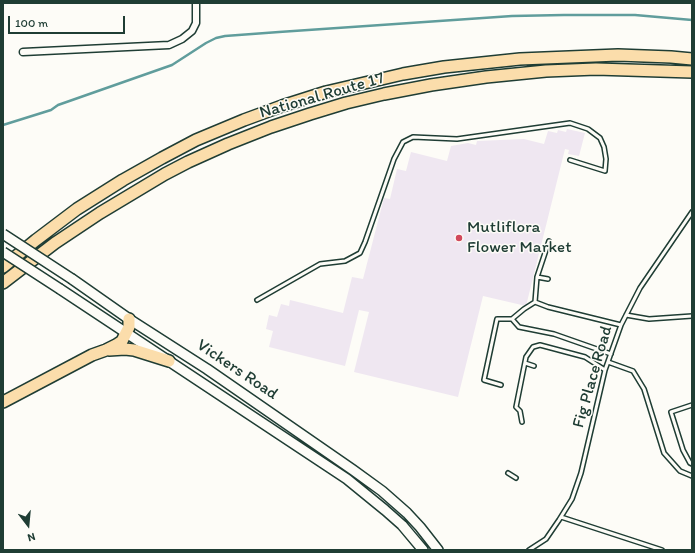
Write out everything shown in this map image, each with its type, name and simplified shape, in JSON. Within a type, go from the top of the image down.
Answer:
[{"type":"highway","points":[[3,267],[77,209],[123,180],[162,158],[196,140],[244,120],[326,92],[403,74],[444,67],[520,59],[618,55],[692,59]]},
{"type":"highway","name":"National Route 17","points":[[3,283],[55,243],[100,213],[165,174],[228,144],[310,114],[346,103],[431,84],[486,77],[546,71],[596,69],[692,72]]},
{"type":"highway","points":[[3,402],[92,355],[116,345],[122,341],[126,334],[130,319]]},
{"type":"highway","points":[[106,350],[134,350],[169,361]]},
{"type":"main road","name":"Vickers Road","points":[[3,234],[207,369],[364,478],[406,513],[420,527],[438,550]]},
{"type":"main road","name":"Vickers Road","points":[[3,252],[347,480],[402,525],[423,550]]},
{"type":"street","points":[[22,52],[169,45],[182,39],[192,31],[196,23],[196,3]]},
{"type":"lane","points":[[257,300],[320,264],[345,261],[360,253],[394,159],[403,142],[413,137],[457,139],[570,123],[588,129],[600,138],[604,147],[606,159],[605,172],[570,160]]},
{"type":"lane","name":"Fig Place Road","points":[[529,550],[546,539],[572,499],[581,473],[608,362],[621,325],[640,288],[692,212]]},
{"type":"lane","points":[[535,302],[538,277],[549,241]]},
{"type":"lane","points":[[538,277],[548,278]]},
{"type":"lane","points":[[501,385],[484,380],[497,319],[512,319],[535,302]]},
{"type":"lane","points":[[535,302],[555,309],[621,325]]},
{"type":"lane","points":[[626,315],[649,319],[692,316]]},
{"type":"lane","points":[[512,319],[519,327],[554,334],[611,354]]},
{"type":"lane","points":[[522,422],[520,411],[516,407],[524,363],[526,356],[533,347],[540,345],[585,357],[606,370]]},
{"type":"lane","points":[[608,362],[633,371],[644,389],[664,453],[680,471],[692,476]]},
{"type":"lane","points":[[524,363],[534,366]]},
{"type":"lane","points":[[692,405],[671,412],[683,450],[692,464]]},
{"type":"lane","points":[[508,473],[516,478]]},
{"type":"lane","points":[[561,517],[662,550]]},
{"type":"shaded area","name":"Mutliflora Flower Market","points":[[567,129],[585,133],[579,156],[568,154],[569,150],[565,149],[526,306],[483,296],[458,397],[354,372],[369,312],[359,310],[345,366],[269,347],[273,331],[266,329],[269,315],[277,317],[281,304],[289,306],[290,300],[343,313],[352,277],[363,279],[384,198],[390,199],[397,169],[406,171],[411,152],[447,161],[451,146],[468,143],[476,145],[477,141],[524,139],[544,144],[548,131],[557,133],[558,130],[566,132]]},
{"type":"waterway","points":[[3,125],[51,110],[58,105],[172,65],[206,43],[216,38],[225,36],[512,16],[635,15],[692,20]]},
{"type":"place","name":"Mutliflora Flower Market","points":[[459,238]]}]
